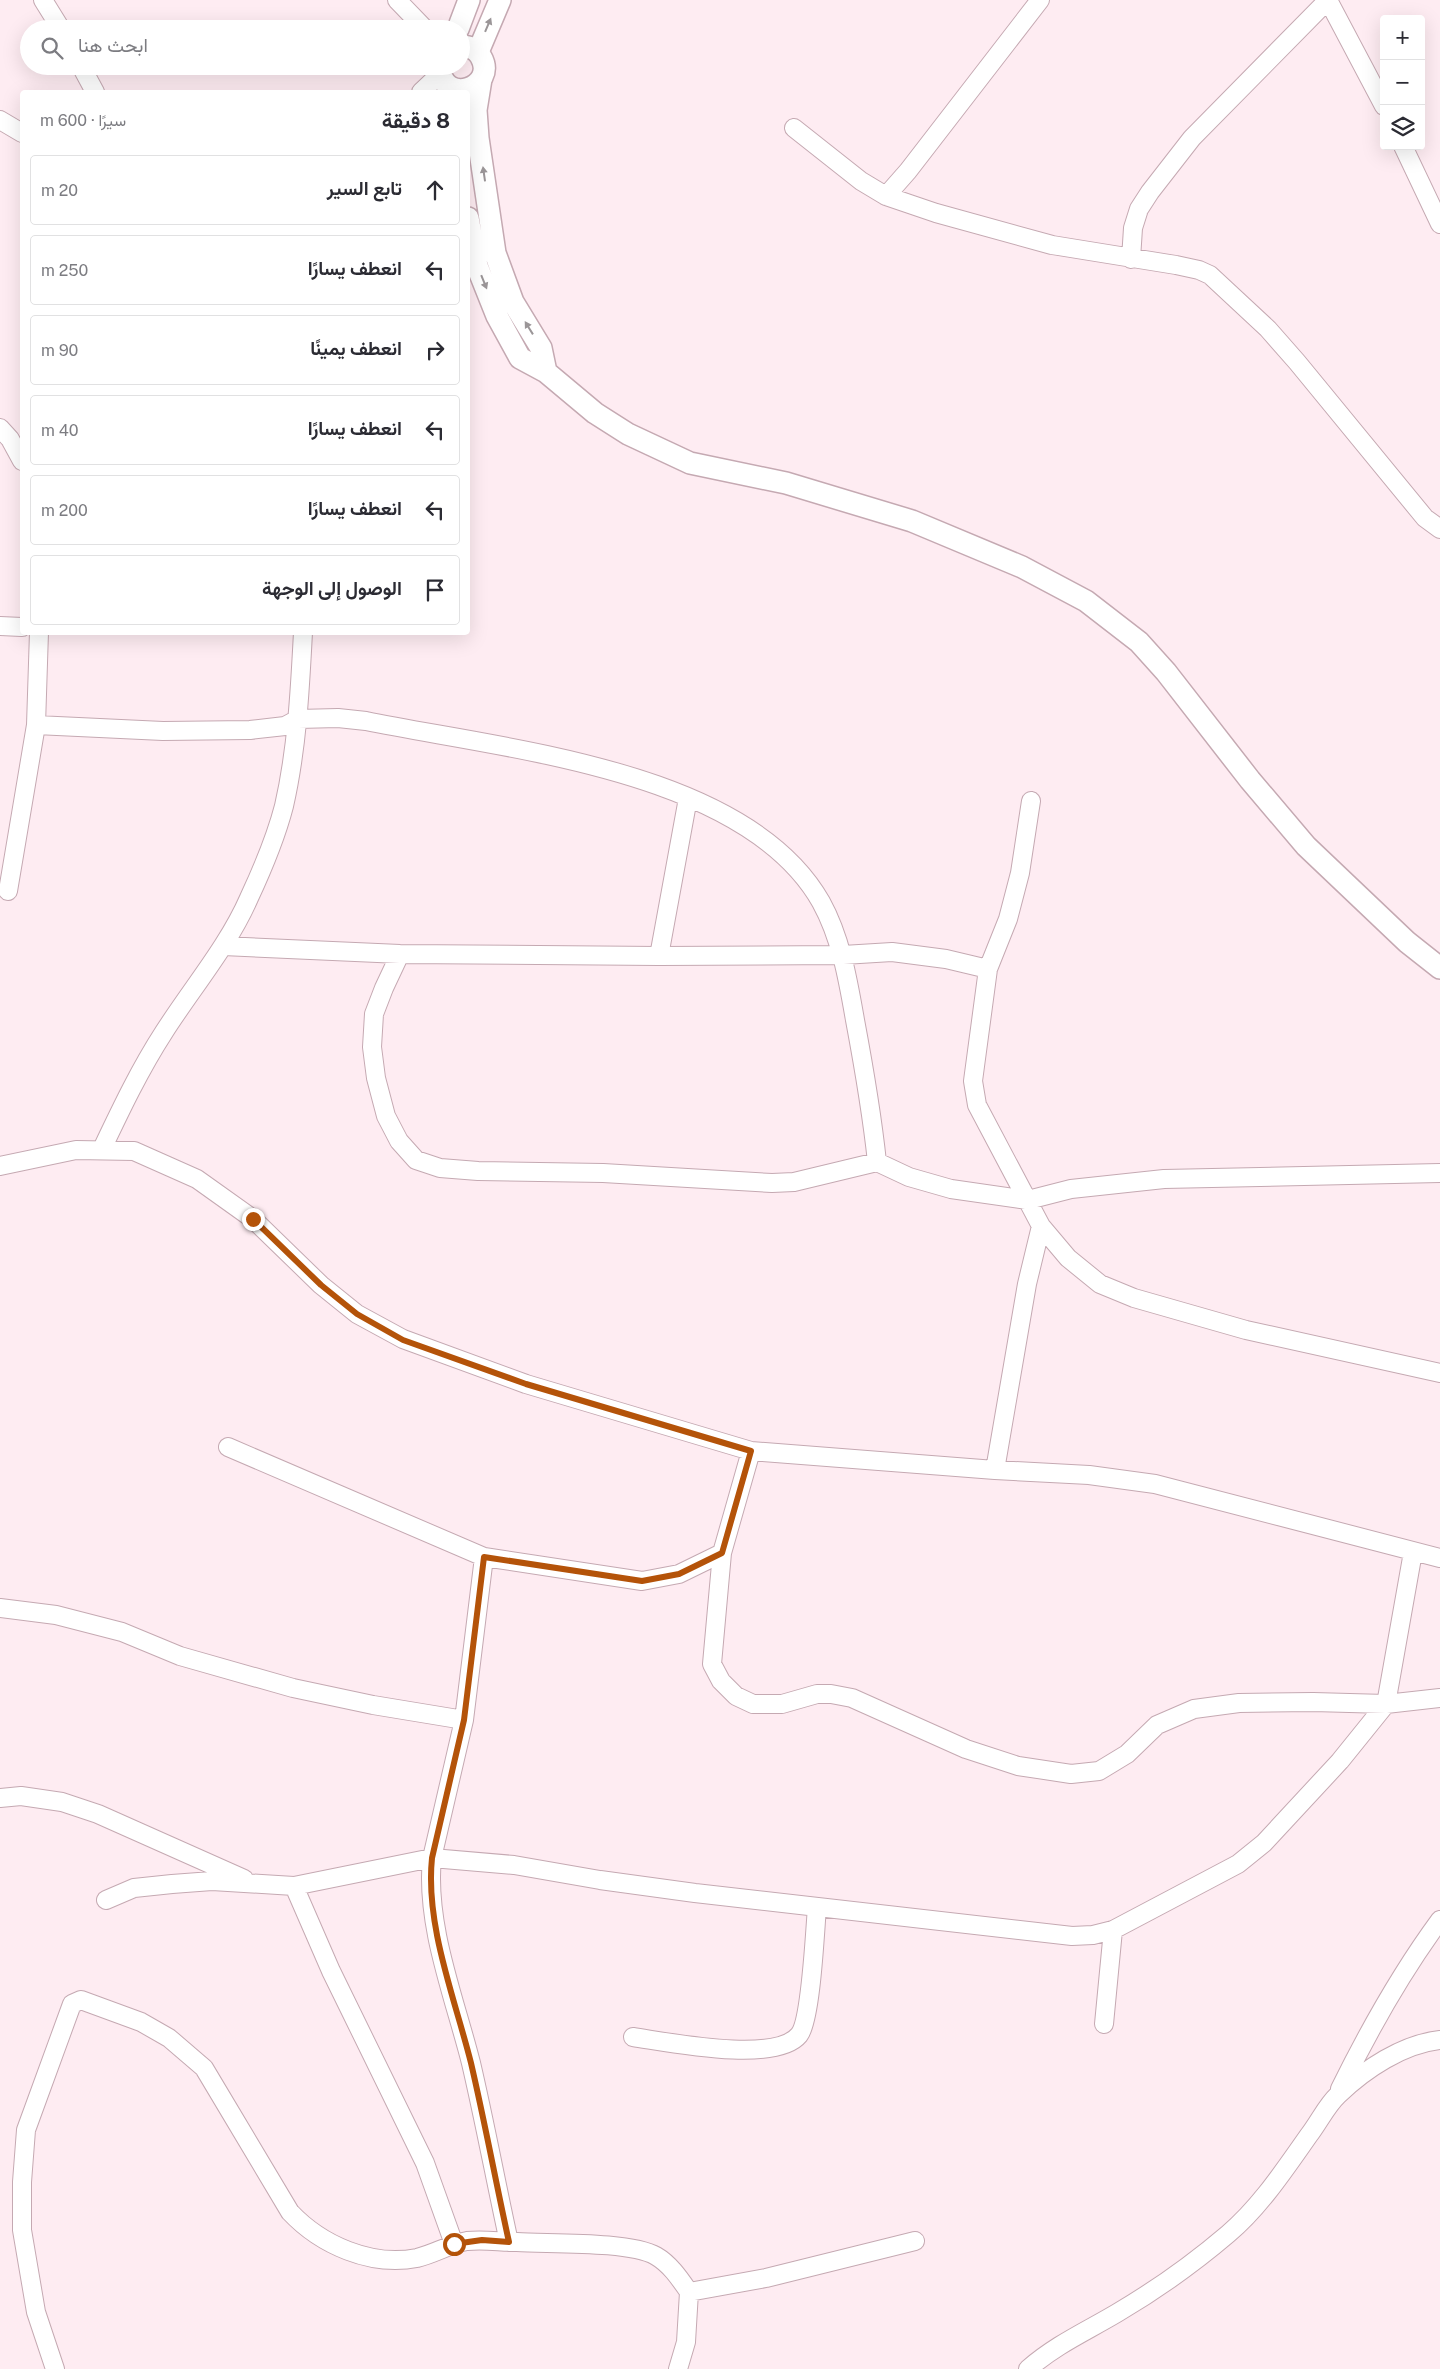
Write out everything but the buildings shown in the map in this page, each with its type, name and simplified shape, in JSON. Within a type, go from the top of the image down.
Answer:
[{"type":"street","points":[[43,0],[55,20]]},
{"type":"street","points":[[397,0],[416,20]]},
{"type":"street","points":[[462,20],[470,0]]},
{"type":"street","points":[[470,47],[500,0]]},
{"type":"street","points":[[886,196],[908,171],[1040,0]]},
{"type":"street","points":[[1131,259],[1133,228],[1139,209],[1156,185],[1192,138],[1328,0],[1383,105]]},
{"type":"street","points":[[470,50],[484,65],[476,110],[478,138],[495,253],[513,302],[541,348],[546,372]]},
{"type":"street","points":[[86,75],[94,90]]},
{"type":"street","points":[[426,90],[444,80],[463,90],[470,88],[481,79]]},
{"type":"street","points":[[0,120],[20,132]]},
{"type":"street","points":[[794,128],[861,181],[886,196],[936,213],[1052,245],[1200,270],[1220,282],[1297,362],[1425,518],[1440,528]]},
{"type":"street","points":[[1405,150],[1440,224]]},
{"type":"street","points":[[470,229],[477,266],[497,316],[520,358],[546,372],[595,413],[628,434],[690,463],[786,483],[912,522],[1022,567],[1086,600],[1139,642],[1166,672],[1250,780],[1306,846],[1407,942],[1440,968]]},
{"type":"street","points":[[0,428],[10,439],[20,457]]},
{"type":"street","points":[[0,626],[20,627]]},
{"type":"street","points":[[8,891],[9,840],[36,725],[39,635]]},
{"type":"street","points":[[102,1149],[126,1098],[162,1034],[223,946],[249,900],[272,844],[284,806],[298,719],[303,635]]},
{"type":"street","points":[[36,725],[163,731],[250,730],[285,726],[298,719],[338,718],[366,721],[582,762],[638,778],[723,814],[773,845],[807,881],[822,903],[843,955],[872,1114],[877,1162]]},
{"type":"street","points":[[660,956],[688,798]]},
{"type":"street","points":[[1031,801],[1018,882],[1008,919],[988,969],[973,1081],[977,1105],[1041,1226],[1068,1258],[1100,1284],[1134,1298],[1246,1330],[1440,1373]]},
{"type":"street","points":[[223,946],[400,954],[660,956],[843,955],[892,952],[946,959],[988,969]]},
{"type":"street","points":[[400,954],[374,1014],[372,1047],[376,1078],[386,1116],[399,1141],[416,1160],[440,1168],[478,1171],[612,1173],[772,1183],[794,1182],[877,1162],[909,1177],[951,1189],[1028,1200],[1071,1189],[1164,1178],[1440,1173]]},
{"type":"street","points":[[0,1166],[76,1150],[134,1151],[197,1180],[253,1219],[321,1285],[357,1314],[403,1340],[526,1384],[751,1451],[995,1470],[1089,1475],[1155,1484],[1440,1558]]},
{"type":"street","points":[[995,1470],[1027,1284],[1041,1226]]},
{"type":"street","points":[[228,1447],[484,1557],[642,1581],[679,1574],[722,1553]]},
{"type":"street","points":[[751,1451],[722,1553],[712,1664],[720,1681],[736,1696],[753,1704],[782,1704],[817,1694],[831,1694],[852,1698],[966,1749],[1018,1766],[1071,1774],[1099,1771],[1127,1754],[1157,1726],[1194,1709],[1239,1703],[1313,1702],[1386,1704],[1440,1698]]},
{"type":"street","points":[[106,1900],[134,1888],[212,1881],[294,1886],[432,1858],[514,1865],[600,1880],[1072,1936],[1093,1935],[1113,1930],[1238,1864],[1264,1843],[1340,1761],[1386,1704],[1413,1552]]},
{"type":"street","points":[[484,1557],[464,1720],[432,1858],[430,1878],[441,1946],[471,2064],[509,2242]]},
{"type":"street","points":[[0,1608],[56,1615],[122,1632],[180,1656],[293,1688],[373,1705],[464,1720]]},
{"type":"street","points":[[0,1798],[21,1796],[71,1805],[133,1829],[253,1884]]},
{"type":"street","points":[[294,1886],[331,1971],[425,2163],[454,2244]]},
{"type":"street","points":[[633,2037],[747,2050],[780,2047],[791,2042],[800,2034],[805,2020],[810,1990],[818,1907]]},
{"type":"street","points":[[1028,2369],[1067,2340],[1118,2313],[1171,2278],[1230,2233],[1287,2166],[1337,2096],[1364,2040],[1424,1941],[1440,1920]]},
{"type":"street","points":[[1104,2024],[1113,1930]]},
{"type":"street","points":[[55,2369],[36,2312],[22,2230],[22,2182],[26,2130],[72,2004],[81,2000],[141,2022],[169,2038],[204,2068],[290,2212],[304,2228],[324,2241],[371,2258],[416,2258],[454,2244],[482,2240],[574,2244],[646,2251],[658,2257],[673,2270],[689,2292],[686,2342],[678,2369]]},
{"type":"street","points":[[1337,2096],[1366,2071],[1385,2060],[1404,2050],[1440,2040]]},
{"type":"street","points":[[689,2292],[775,2276],[915,2241]]},
{"type":"route","points":[[253,1219],[321,1285],[357,1314],[403,1340],[526,1384],[751,1451],[722,1553],[679,1574],[662,1579],[642,1581],[484,1557],[464,1720],[432,1858],[430,1878],[441,1946],[471,2064],[509,2242],[482,2240],[454,2244]]}]
